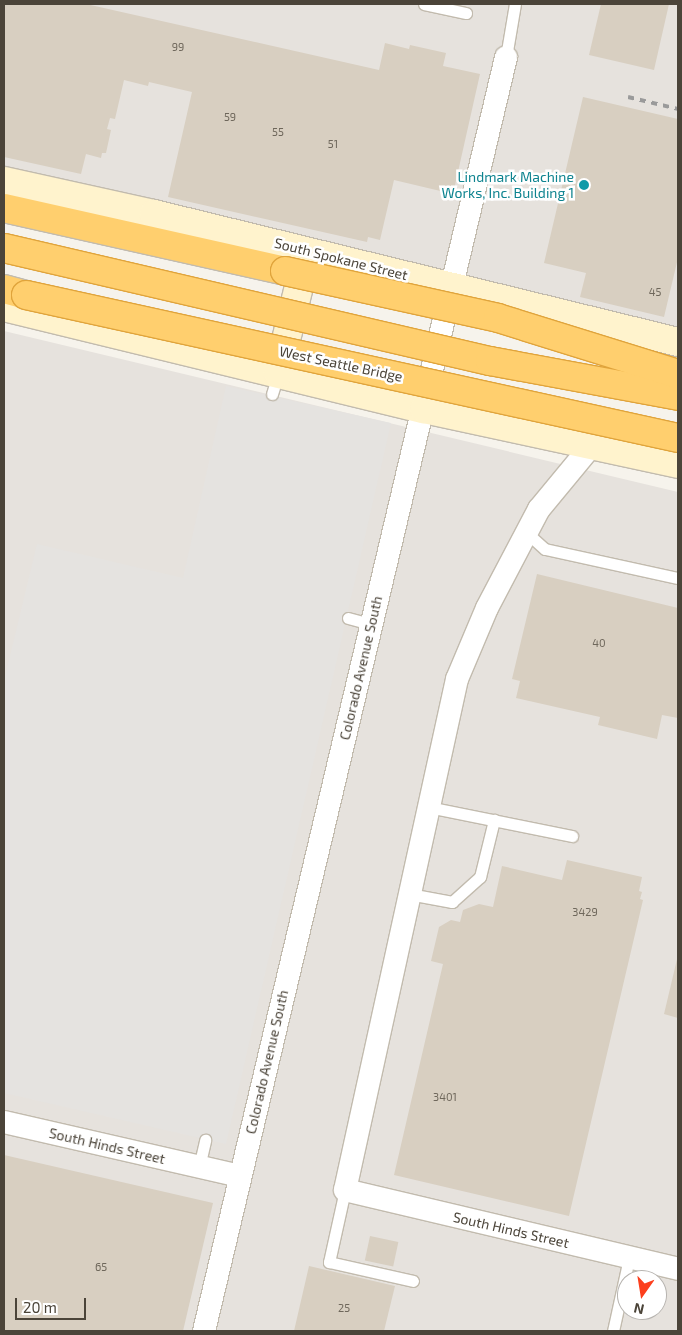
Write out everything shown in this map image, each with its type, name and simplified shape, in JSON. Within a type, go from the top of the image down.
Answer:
[{"type":"highway","points":[[4,208],[498,318],[678,374]]},
{"type":"highway","points":[[4,248],[490,361],[678,396]]},
{"type":"highway","name":"West Seattle Bridge","points":[[9,296],[677,445]]},
{"type":"main road","name":"South Spokane Street","points":[[4,181],[308,251],[678,342]]},
{"type":"main road","points":[[275,383],[308,251]]},
{"type":"main road","points":[[9,296],[275,383],[424,409],[592,445],[677,445]]},
{"type":"street","name":"Colorado Avenue South","points":[[204,1331],[506,58]]},
{"type":"street","points":[[344,1190],[457,679],[487,608],[539,509],[592,445]]},
{"type":"street","name":"South Hinds Street","points":[[4,1122],[240,1176]]},
{"type":"street","name":"South Hinds Street","points":[[344,1190],[678,1269]]},
{"type":"lane","points":[[424,4],[466,14]]},
{"type":"lane","name":"Colorado Avenue South","points":[[506,58],[515,4]]},
{"type":"lane","points":[[527,533],[545,549],[677,578]]},
{"type":"lane","points":[[348,618],[371,624]]},
{"type":"lane","points":[[428,807],[572,836]]},
{"type":"lane","points":[[410,894],[452,902],[480,877],[494,820]]},
{"type":"lane","points":[[199,1167],[205,1140]]},
{"type":"lane","points":[[344,1190],[329,1262],[413,1281]]},
{"type":"lane","points":[[613,1331],[629,1258]]},
{"type":"shaded area","points":[[4,4],[678,4],[678,344],[4,177]]},
{"type":"shaded area","points":[[4,331],[678,492],[678,1331],[4,1331]]},
{"type":"shaded area","points":[[226,386],[391,423],[226,1144],[4,1093],[4,681],[37,544],[183,578]]},
{"type":"building","points":[[4,4],[86,4],[379,70],[385,43],[409,49],[410,45],[446,53],[443,66],[480,74],[453,194],[394,180],[380,240],[368,237],[367,242],[168,197],[192,92],[149,82],[148,86],[124,80],[115,119],[110,118],[107,129],[111,130],[106,153],[102,153],[101,158],[86,154],[81,174],[4,157]]},
{"type":"building","points":[[601,4],[669,4],[654,70],[589,55]]},
{"type":"building","points":[[583,97],[678,119],[678,258],[664,317],[580,297],[586,273],[544,263]]},
{"type":"building","points":[[537,574],[678,608],[678,718],[662,715],[657,739],[598,725],[600,717],[516,698],[520,681],[512,679]]},
{"type":"building","points":[[567,860],[642,877],[639,891],[642,892],[640,899],[643,900],[569,1216],[394,1175],[443,964],[431,961],[439,927],[451,920],[460,922],[463,910],[479,904],[493,907],[502,866],[562,880]]},
{"type":"building","points":[[678,955],[678,1018],[664,1014]]},
{"type":"building","points":[[4,1155],[213,1203],[183,1331],[4,1331]]},
{"type":"building","points":[[370,1236],[398,1242],[393,1266],[365,1260]]},
{"type":"building","points":[[309,1266],[395,1286],[384,1331],[294,1331]]},
{"type":"railway","points":[[628,97],[678,109]]},
{"type":"place","name":"Lindmark Machine Works, Inc. Building 1","points":[[584,185]]}]
